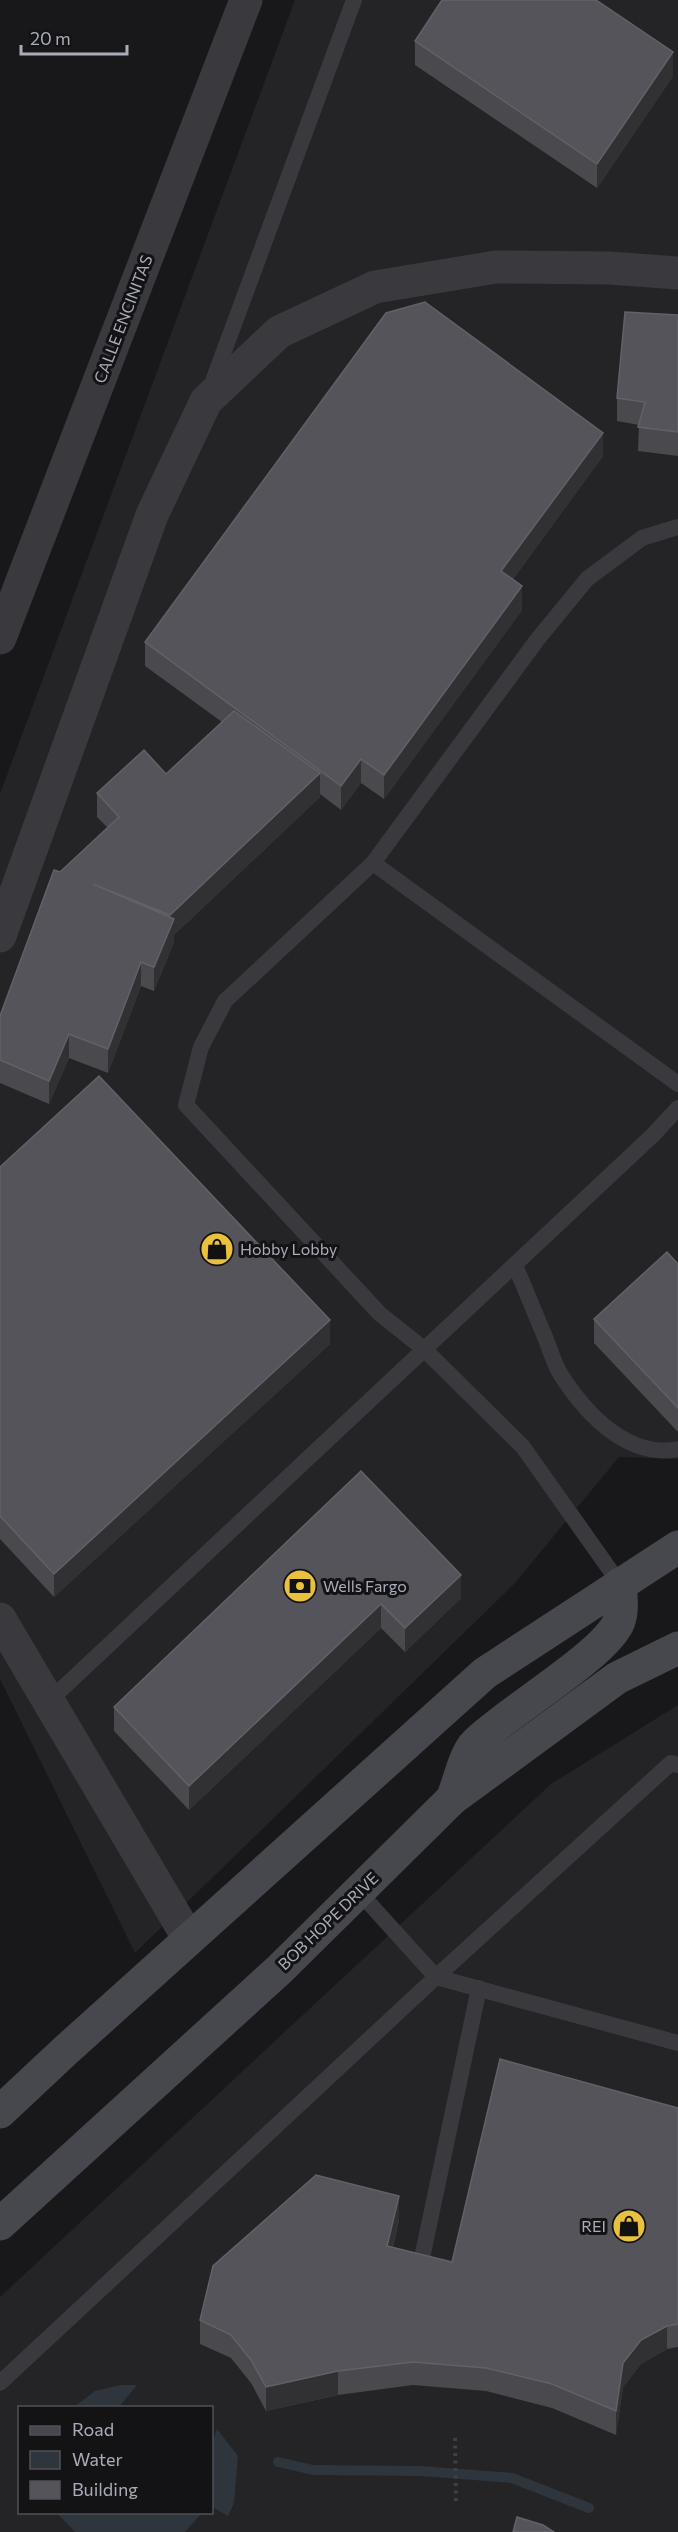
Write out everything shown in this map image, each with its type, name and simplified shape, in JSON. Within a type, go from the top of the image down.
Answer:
[{"type":"main road","points":[[0,2112],[485,1673],[678,1547]]},
{"type":"main road","points":[[452,1799],[473,1745],[587,1656],[609,1636],[618,1621],[621,1605],[620,1584]]},
{"type":"main road","name":"BOB HOPE DRIVE","points":[[0,2224],[280,1969],[452,1799],[617,1678],[678,1648]]},
{"type":"street","name":"CALLE ENCINITAS","points":[[0,638],[246,0]]},
{"type":"street","points":[[0,936],[152,515],[206,401],[279,332],[375,287],[496,267],[609,268],[678,273]]},
{"type":"street","points":[[0,1619],[189,1939]]},
{"type":"lane","points":[[206,401],[354,0]]},
{"type":"lane","points":[[620,1584],[523,1447],[424,1349],[380,1314],[186,1105],[201,1047],[225,1000],[373,863],[537,640],[587,579],[642,538],[678,526]]},
{"type":"lane","points":[[373,863],[678,1084]]},
{"type":"lane","points":[[49,1701],[653,1135],[678,1108]]},
{"type":"lane","points":[[515,1265],[560,1374],[584,1407],[609,1430],[636,1446],[663,1452],[678,1449]]},
{"type":"lane","points":[[0,2383],[436,1977],[671,1763],[678,1765]]},
{"type":"lane","points":[[358,1892],[436,1977],[678,2043]]},
{"type":"lane","points":[[422,2258],[479,1988]]},
{"type":"path","points":[[455,2438],[456,2504]]},
{"type":"shaded area","points":[[295,0],[678,0],[678,1459],[619,1457],[514,1584],[135,1953],[0,1679],[0,794]]},
{"type":"shaded area","points":[[678,1705],[678,2532],[0,2532],[0,2297],[551,1784]]},
{"type":"water","points":[[120,2385],[137,2385],[120,2406],[75,2406],[95,2391]]},
{"type":"water","points":[[217,2429],[238,2456],[234,2503],[228,2516],[213,2508],[213,2440]]},
{"type":"water","points":[[58,2514],[201,2514],[185,2532],[75,2532]]},
{"type":"building","points":[[442,0],[596,0],[673,52],[597,164],[415,41]]},
{"type":"building","points":[[425,302],[603,433],[501,571],[522,586],[384,775],[361,759],[341,786],[145,642],[386,313]]},
{"type":"building","points":[[625,312],[678,315],[678,432],[638,427],[645,402],[617,398]]},
{"type":"building","points":[[234,711],[320,773],[170,915],[93,884],[174,919],[154,967],[141,962],[108,1049],[69,1034],[49,1081],[0,1060],[0,1016],[54,870],[60,872],[119,817],[97,793],[144,750],[166,774]]},
{"type":"building","points":[[99,1076],[330,1320],[54,1574],[0,1516],[0,1167]]},
{"type":"building","points":[[667,1252],[678,1264],[678,1408],[594,1319]]},
{"type":"building","points":[[361,1471],[461,1575],[405,1628],[381,1604],[189,1786],[114,1707]]},
{"type":"building","points":[[500,2059],[678,2108],[678,2324],[667,2326],[641,2340],[623,2363],[616,2411],[552,2384],[486,2368],[413,2362],[338,2371],[266,2387],[251,2360],[231,2335],[200,2320],[213,2266],[316,2175],[399,2196],[387,2246],[452,2262]]},
{"type":"building","points":[[517,2517],[543,2525],[554,2532],[513,2532]]},
{"type":"waterway","points":[[278,2462],[313,2470],[421,2471],[512,2478],[589,2508]]},
{"type":"place","name":"Hobby Lobby","points":[[217,1249]]},
{"type":"place","name":"Wells Fargo","points":[[300,1586]]},
{"type":"place","name":"REI","points":[[629,2226]]}]
